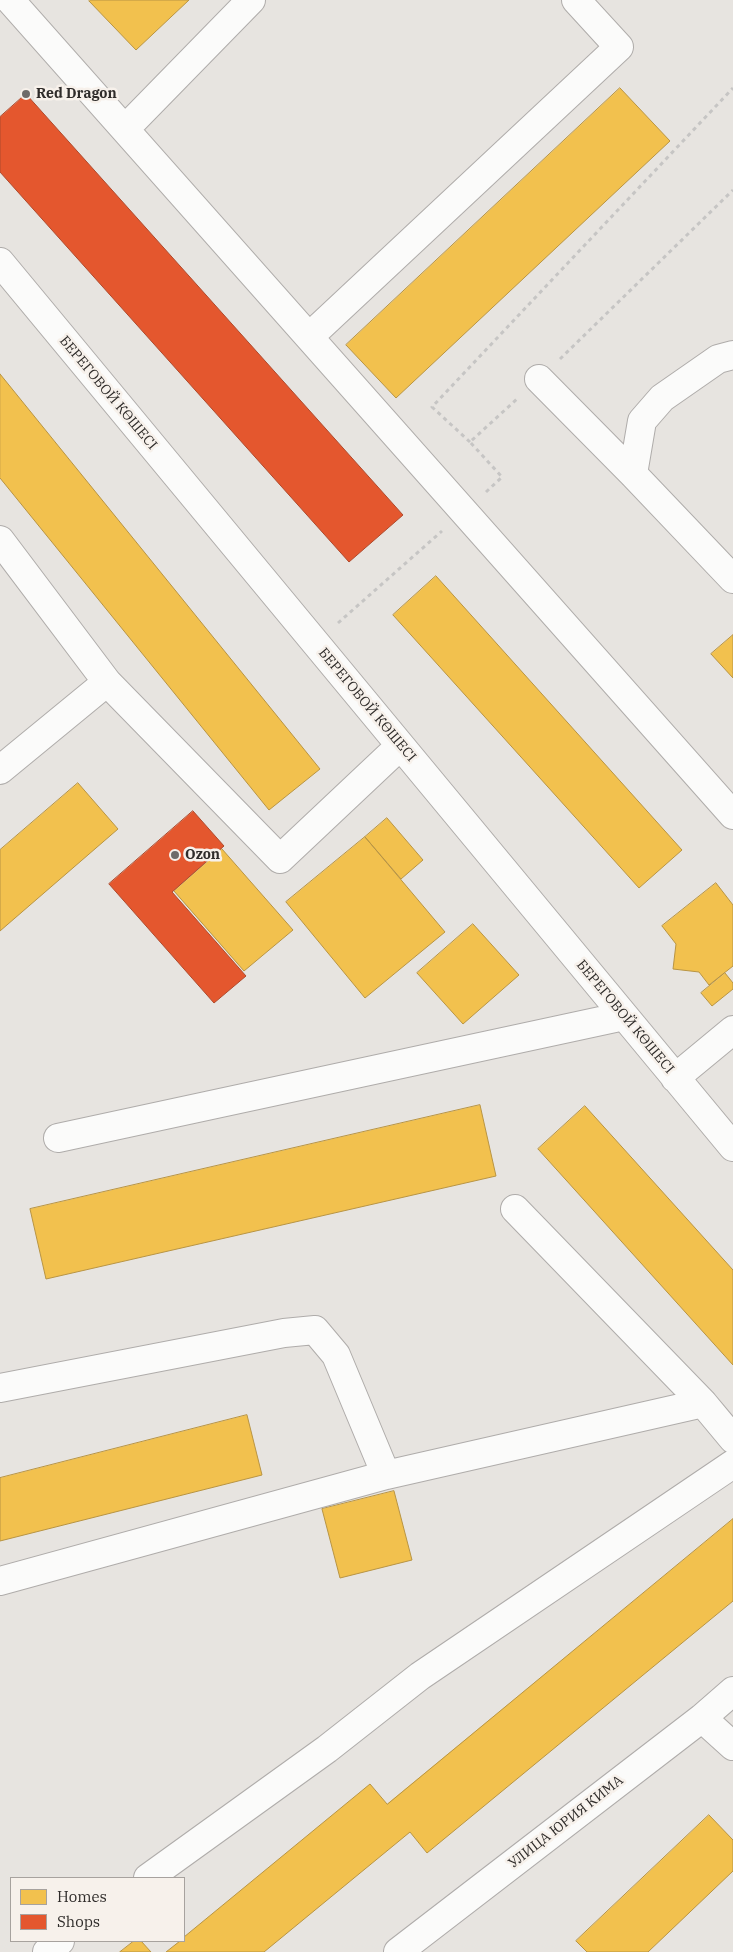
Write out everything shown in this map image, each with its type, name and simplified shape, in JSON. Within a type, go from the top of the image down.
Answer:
[{"type":"street","points":[[10,0],[733,815]]},
{"type":"street","points":[[125,129],[252,0]]},
{"type":"street","points":[[309,337],[619,47],[576,0]]},
{"type":"street","name":"БЕРЕГОВОЙ КӨШЕСІ","points":[[0,263],[733,1147]]},
{"type":"street","points":[[633,474],[642,421],[662,398],[718,359],[733,355]]},
{"type":"street","points":[[539,379],[733,579]]},
{"type":"street","points":[[0,540],[107,682],[280,859],[400,746]]},
{"type":"street","points":[[0,770],[107,682]]},
{"type":"street","points":[[58,1138],[624,1016]]},
{"type":"street","points":[[675,1078],[733,1030]]},
{"type":"street","points":[[515,1208],[702,1403],[733,1439]]},
{"type":"street","points":[[0,1388],[284,1333],[315,1330],[336,1355],[386,1475]]},
{"type":"street","points":[[0,1581],[386,1475],[702,1403]]},
{"type":"street","points":[[149,1877],[328,1749],[420,1676],[733,1464]]},
{"type":"street","name":"УЛИЦА ЮРИЯ КИМА","points":[[398,1952],[702,1718],[733,1691]]},
{"type":"street","points":[[702,1718],[733,1746]]},
{"type":"street","points":[[48,1952],[59,1942]]},
{"type":"path","points":[[315,643],[502,477],[470,442],[432,407],[733,88]]},
{"type":"path","points":[[470,442],[539,379],[733,190]]},
{"type":"building: Homes","points":[[90,0],[189,0],[136,50]]},
{"type":"building: Homes","points":[[620,88],[670,141],[396,398],[346,345]]},
{"type":"building: Homes","points":[[0,374],[320,769],[269,810],[0,478]]},
{"type":"building: Homes","points":[[436,576],[682,850],[639,888],[393,615]]},
{"type":"building: Homes","points":[[733,635],[733,678],[711,654]]},
{"type":"building: Homes","points":[[78,783],[118,829],[0,931],[0,850]]},
{"type":"building: Homes","points":[[387,818],[423,860],[401,879],[365,837]]},
{"type":"building: Homes","points":[[365,837],[445,932],[365,998],[286,902]]},
{"type":"building: Homes","points":[[222,849],[293,930],[244,971],[174,891]]},
{"type":"building: Homes","points":[[716,883],[733,905],[733,966],[709,985],[699,972],[673,969],[676,944],[662,926]]},
{"type":"building: Homes","points":[[473,924],[519,975],[463,1024],[417,973]]},
{"type":"building: Homes","points":[[725,973],[733,983],[733,989],[712,1006],[701,993]]},
{"type":"building: Homes","points":[[480,1105],[496,1176],[46,1279],[30,1209]]},
{"type":"building: Homes","points":[[585,1106],[733,1270],[733,1365],[538,1149]]},
{"type":"building: Homes","points":[[247,1415],[262,1475],[0,1541],[0,1478]]},
{"type":"building: Homes","points":[[394,1491],[412,1560],[340,1578],[322,1509]]},
{"type":"building: Homes","points":[[733,1519],[733,1601],[427,1853],[410,1832],[264,1952],[166,1952],[179,1942],[185,1942],[185,1936],[370,1784],[387,1804]]},
{"type":"building: Homes","points":[[709,1815],[733,1840],[733,1871],[648,1952],[587,1952],[576,1941]]},
{"type":"building: Homes","points":[[133,1942],[142,1942],[151,1952],[120,1952]]},
{"type":"building: Shops","points":[[26,94],[403,515],[349,562],[0,172],[0,117]]},
{"type":"building: Shops","points":[[193,811],[224,846],[172,892],[246,976],[214,1003],[109,884]]},
{"type":"place","name":"Red Dragon","points":[[26,94]]},
{"type":"place","name":"Ozon","points":[[175,855]]}]
